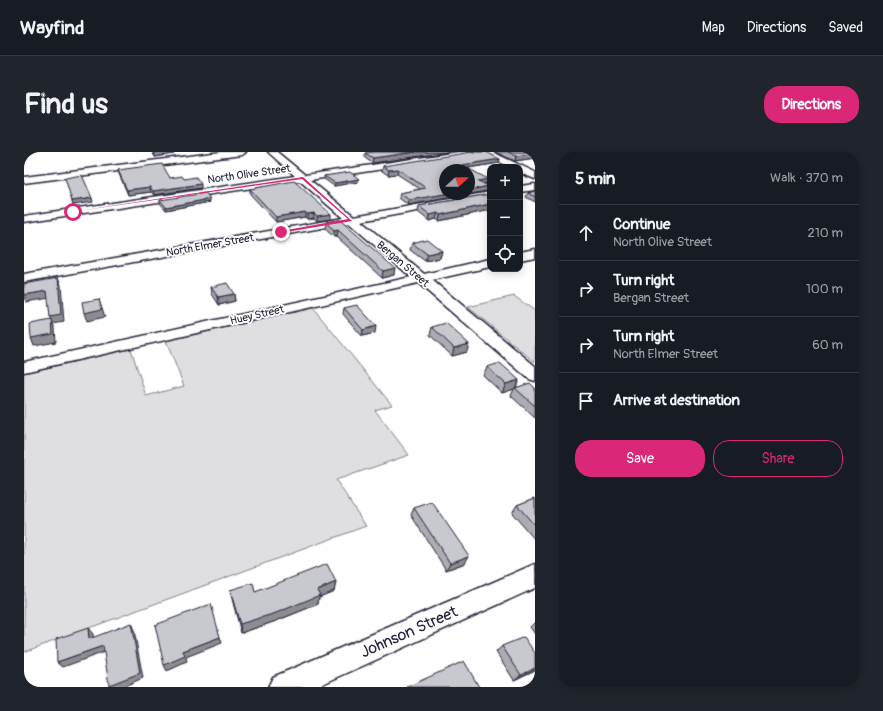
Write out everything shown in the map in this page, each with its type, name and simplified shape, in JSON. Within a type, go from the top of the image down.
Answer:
[{"type":"street","points":[[24,180],[242,152]]},
{"type":"street","name":"Bergan Street","points":[[272,152],[535,375]]},
{"type":"street","name":"North Olive Street","points":[[24,219],[477,152]]},
{"type":"street","points":[[485,152],[511,164]]},
{"type":"street","points":[[523,170],[535,176]]},
{"type":"street","points":[[523,189],[535,187]]},
{"type":"street","name":"North Elmer Street","points":[[24,278],[487,196]]},
{"type":"street","points":[[523,255],[535,253]]},
{"type":"street","name":"Huey Street","points":[[24,367],[487,264]]},
{"type":"street","name":"Johnson Street","points":[[283,687],[535,576]]},
{"type":"shaded area","points":[[514,296],[535,311],[535,362],[468,307]]},
{"type":"shaded area","points":[[313,308],[392,405],[375,410],[409,455],[336,480],[366,526],[24,652],[24,373],[131,349],[146,396],[184,386],[166,341]]},
{"type":"building","points":[[416,152],[373,158],[365,153]]},
{"type":"building","points":[[472,152],[486,152],[500,159],[468,164],[439,164],[439,195],[409,200],[400,193],[426,188],[398,169],[389,170],[383,166]]},
{"type":"building","points":[[508,152],[535,152],[535,153],[516,156]]},
{"type":"building","points":[[162,164],[170,178],[182,176],[184,179],[196,177],[201,184],[153,191],[150,187],[127,190],[118,170]]},
{"type":"building","points":[[350,172],[359,179],[335,183],[324,176]]},
{"type":"building","points":[[475,172],[487,178],[478,181],[487,186],[475,189]]},
{"type":"building","points":[[82,175],[92,198],[72,201],[65,178]]},
{"type":"building","points":[[294,181],[331,214],[317,216],[314,213],[307,214],[305,212],[276,217],[250,189]]},
{"type":"building","points":[[535,191],[535,197],[528,193]]},
{"type":"building","points":[[206,193],[210,199],[166,207],[160,200]]},
{"type":"building","points":[[487,195],[487,205],[440,215],[438,213],[430,215],[419,206],[454,200],[475,200],[475,197]]},
{"type":"building","points":[[340,220],[395,268],[383,271],[338,230],[334,231],[326,222]]},
{"type":"building","points":[[427,239],[442,251],[427,254],[412,243]]},
{"type":"building","points":[[58,278],[61,315],[50,317],[47,291],[24,295],[24,284]]},
{"type":"building","points":[[227,283],[234,294],[218,297],[211,287]]},
{"type":"building","points":[[99,299],[102,309],[84,313],[82,302]]},
{"type":"building","points":[[357,305],[376,326],[363,330],[344,308]]},
{"type":"building","points":[[52,320],[53,334],[31,338],[30,324]]},
{"type":"building","points":[[446,323],[469,344],[454,348],[432,327]]},
{"type":"building","points":[[500,363],[519,380],[506,384],[487,367]]},
{"type":"building","points":[[530,383],[535,388],[535,406],[515,388]]},
{"type":"building","points":[[535,498],[535,526],[517,505]]},
{"type":"building","points":[[432,502],[469,556],[450,563],[414,508]]},
{"type":"building","points":[[327,564],[336,582],[317,590],[320,595],[276,613],[240,624],[230,590],[253,583],[255,592]]},
{"type":"building","points":[[211,604],[220,637],[183,651],[185,656],[164,665],[155,625]]},
{"type":"building","points":[[131,623],[140,673],[109,685],[103,646],[57,662],[56,639],[88,628],[89,639]]},
{"type":"building","points":[[524,637],[535,653],[535,668],[521,675],[502,646]]},
{"type":"building","points":[[464,661],[479,687],[407,687]]},
{"type":"route","points":[[73,212],[303,178],[351,220],[281,232]]}]
